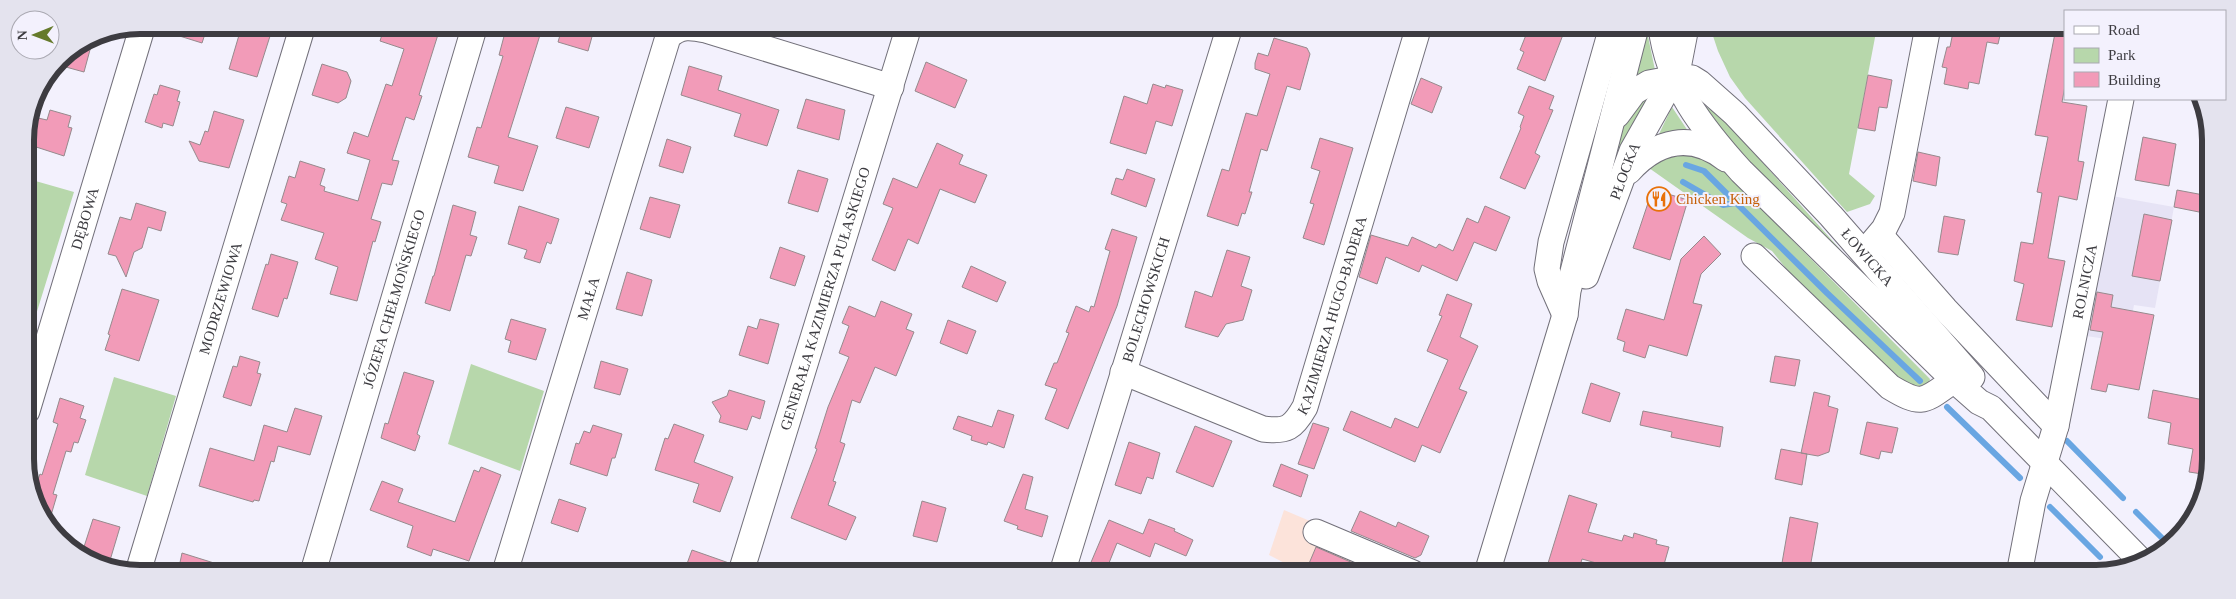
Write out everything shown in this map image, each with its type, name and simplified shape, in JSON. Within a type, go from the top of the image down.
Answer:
[{"type":"street","name":"DĘBOWA","points":[[34,388],[140,34]]},
{"type":"street","name":"MODRZEWIOWA","points":[[140,565],[299,34]]},
{"type":"street","name":"JÓZEFA CHEŁMOŃSKIEGO","points":[[315,565],[472,34]]},
{"type":"street","name":"MAŁA","points":[[507,565],[664,46],[668,37],[672,34]]},
{"type":"street","name":"MAŁA","points":[[719,34],[891,87]]},
{"type":"street","name":"GENERAŁA KAZIMIERZA PUŁASKIEGO","points":[[743,565],[907,34]]},
{"type":"street","name":"BOLECHOWSKICH","points":[[1064,565],[1122,372],[1228,34]]},
{"type":"street","name":"KAZIMIERZA HUGO-BADERA","points":[[1122,372],[1263,429],[1278,431],[1287,429],[1296,423],[1305,408],[1417,34]]},
{"type":"street","points":[[1566,316],[1550,281],[1548,270],[1551,242],[1610,34]]},
{"type":"street","name":"PŁOCKA","points":[[1566,316],[1568,291],[1634,34]]},
{"type":"street","name":"ŁOWICKA","points":[[1662,34],[1674,77],[1700,123],[1741,171],[1954,380],[1979,402],[1991,408],[2137,557]]},
{"type":"street","name":"PŁOCKA","points":[[1489,565],[1566,316],[1584,283],[1632,151],[1680,63],[1685,34]]},
{"type":"street","name":"ŁOWICKA","points":[[1687,34],[1690,52],[1697,65],[1735,114]]},
{"type":"street","points":[[1927,34],[1892,213],[1872,244],[1945,309],[2056,426]]},
{"type":"street","name":"ŁOWICKA","points":[[1609,130],[1620,109],[1634,92],[1649,83],[1674,77],[1688,77],[1700,83],[1872,244],[1983,390],[1991,408]]},
{"type":"street","name":"ROLNICZA","points":[[2021,565],[2033,501],[2056,426],[2121,100]]},
{"type":"street","name":"ŁOWICKA","points":[[1623,179],[1650,151],[1673,143],[1687,143],[1711,151],[1741,171]]},
{"type":"street","points":[[1754,256],[1890,387],[1916,400],[1925,400],[1954,380]]},
{"type":"street","points":[[1316,532],[1394,565]]},
{"type":"shaded area","points":[[2112,196],[2174,207],[2155,308],[2134,305],[2127,342],[2086,336]]},
{"type":"shaded area","points":[[1284,510],[1413,565],[1288,565],[1269,555]]},
{"type":"green space","points":[[1645,34],[1647,34],[1655,70],[1636,78]]},
{"type":"green space","points":[[1712,34],[1876,34],[1849,174],[1875,196],[1870,204],[1847,212],[1745,98],[1730,77]]},
{"type":"green space","points":[[1655,92],[1610,184],[1614,141],[1630,110]]},
{"type":"green space","points":[[1701,103],[1732,128],[1854,265],[1756,174]]},
{"type":"green space","points":[[1672,107],[1688,131],[1659,135],[1659,134]]},
{"type":"green space","points":[[1678,152],[1713,160],[1930,379],[1928,385],[1907,393],[1796,281],[1772,251],[1748,238],[1649,168]]},
{"type":"green space","points":[[34,181],[74,192],[34,321]]},
{"type":"green space","points":[[471,364],[544,391],[520,471],[448,444]]},
{"type":"green space","points":[[114,377],[176,396],[147,496],[85,475]]},
{"type":"building","points":[[173,34],[205,34],[202,43]]},
{"type":"building","points":[[239,34],[271,34],[257,77],[229,69]]},
{"type":"building","points":[[382,34],[438,34],[419,95],[422,96],[414,120],[406,117],[392,160],[399,161],[392,185],[382,183],[371,219],[381,222],[375,242],[373,241],[357,301],[330,294],[338,267],[315,259],[324,233],[281,220],[287,204],[281,202],[289,176],[295,178],[300,161],[325,169],[320,185],[325,187],[324,191],[358,201],[370,160],[347,153],[354,132],[368,137],[386,84],[392,86],[404,49],[380,41]]},
{"type":"building","points":[[505,34],[540,35],[508,137],[538,146],[523,191],[494,183],[499,166],[468,157],[477,127],[481,128],[503,56],[499,55]]},
{"type":"building","points":[[560,34],[593,34],[588,51],[558,42]]},
{"type":"building","points":[[1526,34],[1563,34],[1545,81],[1517,69],[1524,52],[1520,50]]},
{"type":"building","points":[[1953,34],[2000,34],[1998,44],[1987,42],[1979,84],[1969,82],[1968,89],[1944,84],[1947,68],[1942,67],[1947,47],[1950,47]]},
{"type":"building","points":[[2055,34],[2064,34],[2064,91],[2062,102],[2087,106],[2078,161],[2084,162],[2077,200],[2059,196],[2048,258],[2065,261],[2052,327],[2016,320],[2024,284],[2014,281],[2021,242],[2033,244],[2042,193],[2037,192],[2048,137],[2035,135]]},
{"type":"building","points":[[1274,38],[1307,48],[1310,54],[1300,90],[1287,86],[1267,151],[1261,149],[1249,192],[1252,192],[1245,214],[1242,213],[1238,226],[1207,216],[1222,169],[1229,171],[1246,113],[1257,116],[1270,74],[1255,69],[1255,63],[1258,53],[1268,56]]},
{"type":"building","points":[[91,46],[84,72],[64,66],[75,56]]},
{"type":"building","points":[[926,62],[967,80],[955,108],[915,91]]},
{"type":"building","points":[[322,64],[347,72],[351,81],[346,98],[338,103],[312,95]]},
{"type":"building","points":[[689,66],[722,76],[718,90],[779,110],[767,146],[734,136],[741,114],[681,95]]},
{"type":"building","points":[[1868,75],[1892,80],[1887,108],[1879,107],[1875,131],[1858,128]]},
{"type":"building","points":[[1421,78],[1442,87],[1432,113],[1411,104]]},
{"type":"building","points":[[1153,84],[1165,88],[1166,85],[1183,90],[1172,126],[1156,121],[1146,154],[1110,143],[1124,96],[1147,104]]},
{"type":"building","points":[[160,85],[180,91],[177,101],[180,102],[173,126],[163,123],[162,128],[145,122],[154,94],[157,95]]},
{"type":"building","points":[[1529,86],[1554,96],[1549,109],[1553,110],[1535,153],[1540,156],[1525,189],[1500,178],[1521,128],[1524,116],[1518,113]]},
{"type":"building","points":[[806,99],[845,110],[839,140],[797,128]]},
{"type":"building","points":[[566,107],[599,117],[589,148],[556,138]]},
{"type":"building","points":[[50,110],[71,116],[68,127],[72,128],[64,156],[34,146],[34,133],[38,118],[47,120]]},
{"type":"building","points":[[214,111],[244,120],[229,168],[199,161],[189,141],[200,145],[205,131],[208,132]]},
{"type":"building","points":[[2143,137],[2176,144],[2169,186],[2135,180]]},
{"type":"building","points":[[1320,138],[1353,148],[1324,245],[1303,238],[1314,204],[1310,203],[1320,171],[1311,168]]},
{"type":"building","points":[[667,139],[691,147],[683,173],[659,166]]},
{"type":"building","points":[[937,143],[963,155],[959,164],[987,175],[975,203],[940,189],[918,244],[908,239],[895,271],[872,260],[893,208],[883,204],[893,178],[917,188]]},
{"type":"building","points":[[1918,152],[1940,157],[1936,186],[1913,181]]},
{"type":"building","points":[[1127,169],[1155,179],[1146,207],[1111,194],[1116,178],[1123,180]]},
{"type":"building","points":[[798,170],[828,179],[818,212],[788,203]]},
{"type":"building","points":[[2177,190],[2202,195],[2202,213],[2174,207]]},
{"type":"building","points":[[1658,191],[1688,200],[1670,260],[1633,248],[1651,194]]},
{"type":"building","points":[[650,197],[680,205],[670,238],[640,229]]},
{"type":"building","points":[[136,203],[166,212],[161,231],[148,227],[142,248],[134,252],[126,277],[116,256],[108,254],[120,217],[131,220]]},
{"type":"building","points":[[453,205],[476,212],[470,235],[477,237],[471,256],[466,255],[450,311],[425,303]]},
{"type":"building","points":[[519,206],[559,219],[551,244],[547,242],[540,263],[524,258],[527,250],[508,244]]},
{"type":"building","points":[[1485,206],[1510,217],[1496,251],[1474,242],[1457,281],[1422,265],[1419,272],[1386,257],[1377,284],[1359,277],[1371,235],[1408,246],[1412,237],[1436,248],[1439,244],[1453,251],[1467,218],[1478,223]]},
{"type":"building","points":[[2144,214],[2172,220],[2160,281],[2132,276]]},
{"type":"building","points":[[1944,216],[1965,220],[1958,255],[1938,252]]},
{"type":"building","points":[[1112,229],[1137,237],[1117,306],[1068,429],[1045,419],[1057,389],[1045,385],[1054,363],[1057,363],[1069,333],[1066,332],[1076,306],[1089,312],[1091,306],[1094,307],[1110,251],[1105,249]]},
{"type":"building","points":[[1704,236],[1721,254],[1701,274],[1693,303],[1702,305],[1687,356],[1649,345],[1645,358],[1623,351],[1625,342],[1617,339],[1626,309],[1664,320],[1681,259]]},
{"type":"building","points":[[780,247],[805,256],[795,286],[770,278]]},
{"type":"building","points":[[1227,250],[1250,257],[1241,286],[1252,290],[1243,320],[1226,324],[1218,337],[1185,327],[1195,291],[1212,297]]},
{"type":"building","points":[[271,254],[298,262],[287,299],[284,298],[278,317],[252,309]]},
{"type":"building","points":[[971,266],[1006,282],[997,302],[962,287]]},
{"type":"building","points":[[627,272],[652,280],[642,316],[616,309]]},
{"type":"building","points":[[122,289],[159,300],[139,361],[105,350]]},
{"type":"building","points":[[2097,292],[2113,295],[2111,307],[2154,315],[2139,390],[2108,384],[2106,392],[2091,389],[2103,332],[2090,330]]},
{"type":"building","points":[[1447,294],[1472,304],[1460,337],[1478,346],[1459,389],[1467,392],[1440,453],[1422,445],[1415,462],[1343,430],[1351,411],[1391,428],[1395,418],[1418,428],[1448,360],[1427,351],[1442,316],[1439,315]]},
{"type":"building","points":[[881,301],[912,314],[906,329],[914,332],[896,376],[875,367],[860,403],[852,400],[840,442],[845,444],[833,481],[836,482],[828,505],[856,517],[846,540],[791,518],[817,449],[815,448],[828,407],[849,357],[839,353],[849,326],[842,323],[849,306],[875,317]]},
{"type":"building","points":[[511,319],[546,329],[536,360],[508,352],[511,341],[505,339]]},
{"type":"building","points":[[760,319],[779,324],[768,364],[739,355],[748,326],[757,329]]},
{"type":"building","points":[[948,320],[976,331],[967,354],[940,343]]},
{"type":"building","points":[[240,356],[260,362],[257,373],[261,374],[251,406],[223,397],[233,366],[237,367]]},
{"type":"building","points":[[1775,356],[1800,360],[1795,386],[1770,382]]},
{"type":"building","points":[[601,361],[628,369],[620,395],[594,388]]},
{"type":"building","points":[[404,372],[434,381],[417,434],[420,436],[415,451],[381,438],[385,423],[388,424]]},
{"type":"building","points":[[1591,383],[1620,393],[1610,422],[1582,413]]},
{"type":"building","points":[[729,390],[765,401],[760,419],[752,416],[747,430],[719,422],[721,416],[712,402],[727,396]]},
{"type":"building","points":[[2153,390],[2202,400],[2201,474],[2189,472],[2193,449],[2168,444],[2171,423],[2148,418]]},
{"type":"building","points":[[1814,392],[1830,396],[1828,406],[1838,409],[1829,452],[1818,456],[1801,453]]},
{"type":"building","points":[[60,398],[84,406],[80,418],[86,420],[78,443],[74,442],[71,452],[66,451],[53,494],[57,495],[51,516],[39,493],[37,483],[40,474],[42,475],[58,424],[53,422]]},
{"type":"building","points":[[295,408],[322,416],[310,455],[278,446],[274,462],[271,461],[259,501],[254,500],[253,502],[199,486],[210,448],[254,461],[264,425],[287,432]]},
{"type":"building","points":[[998,410],[1014,415],[1004,448],[988,442],[987,445],[971,440],[972,436],[953,429],[958,416],[992,427]]},
{"type":"building","points":[[1643,411],[1723,427],[1720,447],[1671,437],[1672,432],[1640,425]]},
{"type":"building","points":[[1867,422],[1898,428],[1892,453],[1881,451],[1879,459],[1860,454]]},
{"type":"building","points":[[1313,423],[1329,428],[1314,469],[1298,464]]},
{"type":"building","points":[[674,424],[704,435],[694,462],[733,477],[720,512],[693,502],[699,484],[655,470],[665,438],[668,439]]},
{"type":"building","points":[[593,425],[622,434],[607,476],[570,464],[576,443],[579,444],[584,431],[590,433]]},
{"type":"building","points":[[1195,426],[1232,441],[1213,487],[1176,472]]},
{"type":"building","points":[[1129,442],[1160,453],[1153,479],[1147,477],[1141,494],[1115,485]]},
{"type":"building","points":[[1781,449],[1807,454],[1802,485],[1775,479]]},
{"type":"building","points":[[1281,464],[1308,475],[1301,497],[1273,486]]},
{"type":"building","points":[[481,467],[501,475],[469,561],[433,549],[431,556],[407,547],[413,526],[370,510],[382,481],[403,489],[398,502],[455,522],[474,470],[479,472]]},
{"type":"building","points":[[1023,474],[1033,477],[1025,509],[1048,516],[1042,537],[1017,529],[1018,526],[1004,521]]},
{"type":"building","points":[[1569,495],[1597,504],[1588,532],[1622,541],[1624,535],[1633,538],[1634,533],[1657,540],[1656,544],[1669,547],[1664,565],[1603,565],[1582,559],[1580,565],[1547,565]]},
{"type":"building","points":[[559,499],[586,508],[578,532],[551,523]]},
{"type":"building","points":[[922,501],[946,508],[937,542],[913,536]]},
{"type":"building","points":[[1360,511],[1396,527],[1398,522],[1429,536],[1421,555],[1415,558],[1351,531]]},
{"type":"building","points":[[1790,517],[1818,523],[1811,565],[1782,563]]},
{"type":"building","points":[[93,519],[120,527],[110,561],[83,549]]},
{"type":"building","points":[[1149,519],[1175,529],[1174,531],[1193,540],[1186,556],[1155,543],[1150,557],[1117,543],[1108,565],[1090,565],[1109,520],[1143,534]]},
{"type":"building","points":[[1316,547],[1358,565],[1308,565]]},
{"type":"building","points":[[692,550],[729,563],[729,565],[687,565]]},
{"type":"building","points":[[182,553],[220,565],[179,565]]},
{"type":"waterway","points":[[1686,165],[1704,171],[1827,293],[1920,381]]},
{"type":"waterway","points":[[1683,182],[1723,205],[1735,203]]},
{"type":"waterway","points":[[1947,407],[2020,478]]},
{"type":"waterway","points":[[2067,441],[2123,498]]},
{"type":"waterway","points":[[2050,507],[2100,557]]},
{"type":"waterway","points":[[2136,512],[2164,540]]},
{"type":"place","name":"Chicken King","points":[[1659,199]]}]
